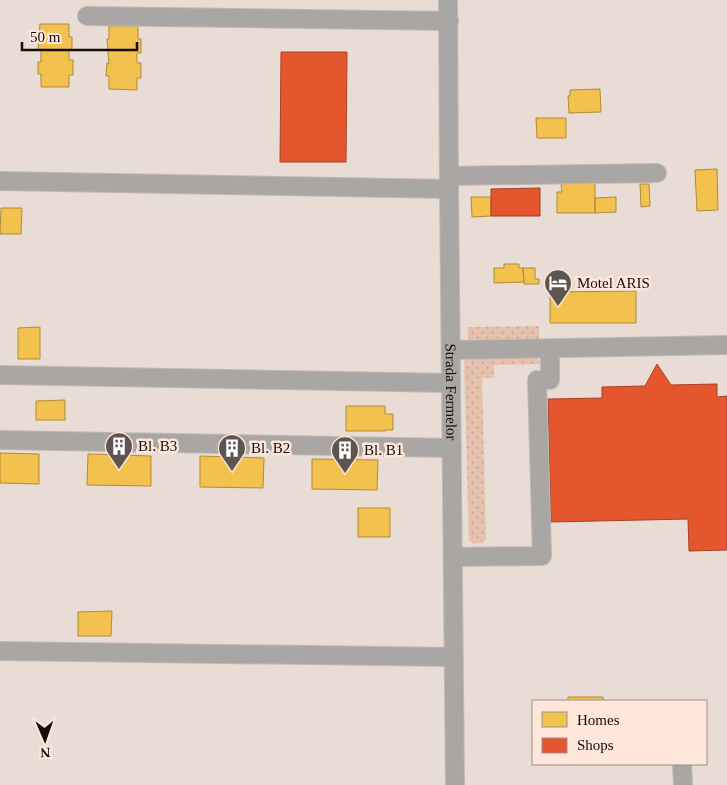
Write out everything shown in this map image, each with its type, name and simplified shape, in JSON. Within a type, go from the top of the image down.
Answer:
[{"type":"street","name":"Strada Fermelor","points":[[448,0],[455,785]]},
{"type":"street","points":[[87,16],[448,21]]},
{"type":"street","points":[[0,181],[449,182],[656,172]]},
{"type":"street","points":[[451,350],[727,345]]},
{"type":"street","points":[[452,557],[542,556],[544,380],[550,349]]},
{"type":"street","points":[[0,375],[451,383]]},
{"type":"street","points":[[0,440],[452,448]]},
{"type":"street","points":[[0,651],[453,656]]},
{"type":"street","points":[[682,765],[683,785]]},
{"type":"shaded area","points":[[539,326],[539,340],[468,344],[468,327]]},
{"type":"shaded area","points":[[538,357],[541,364],[494,365],[494,378],[482,378],[486,539],[482,543],[475,544],[469,541],[464,359]]},
{"type":"building: Homes","points":[[40,24],[69,24],[72,50],[69,50],[69,60],[73,60],[73,75],[69,75],[69,87],[41,87],[41,74],[38,74],[38,62],[41,62],[41,50],[38,49]]},
{"type":"building: Homes","points":[[109,26],[138,26],[138,39],[141,39],[141,53],[137,53],[137,63],[141,63],[141,78],[137,78],[137,90],[109,89],[109,76],[106,76],[107,63],[109,64],[107,39],[109,39]]},
{"type":"building: Homes","points":[[600,89],[601,112],[569,113],[568,96],[570,96],[570,90]]},
{"type":"building: Homes","points":[[536,118],[566,118],[566,138],[537,138]]},
{"type":"building: Homes","points":[[717,169],[718,210],[697,211],[695,170]]},
{"type":"building: Homes","points":[[561,183],[595,183],[595,213],[557,213],[557,192],[562,192]]},
{"type":"building: Homes","points":[[640,184],[649,184],[650,206],[641,207]]},
{"type":"building: Homes","points":[[471,197],[491,197],[491,216],[472,217]]},
{"type":"building: Homes","points":[[616,197],[616,212],[595,213],[595,198]]},
{"type":"building: Homes","points":[[1,208],[22,208],[21,234],[0,234]]},
{"type":"building: Homes","points":[[504,264],[519,264],[519,268],[523,268],[524,282],[494,283],[494,268],[504,268]]},
{"type":"building: Homes","points":[[523,268],[535,268],[535,279],[539,279],[539,284],[524,284]]},
{"type":"building: Homes","points":[[636,291],[636,323],[550,323],[550,292]]},
{"type":"building: Homes","points":[[40,327],[40,359],[18,359],[18,328]]},
{"type":"building: Homes","points":[[65,400],[65,420],[36,420],[36,401]]},
{"type":"building: Homes","points":[[346,406],[385,406],[385,414],[393,414],[393,430],[346,431]]},
{"type":"building: Homes","points":[[0,453],[39,454],[39,484],[0,483]]},
{"type":"building: Homes","name":"Bl. B3","points":[[88,454],[151,456],[151,486],[87,485]]},
{"type":"building: Homes","name":"Bl. B2","points":[[200,456],[264,458],[263,488],[200,487]]},
{"type":"building: Homes","name":"Bl. B1","points":[[312,459],[378,460],[377,490],[312,489]]},
{"type":"building: Homes","points":[[358,508],[390,508],[390,537],[358,537]]},
{"type":"building: Homes","points":[[112,611],[111,636],[78,636],[78,612]]},
{"type":"building: Homes","points":[[568,697],[603,697],[603,700],[568,700]]},
{"type":"building: Shops","points":[[281,52],[347,52],[346,162],[280,162]]},
{"type":"building: Shops","points":[[540,188],[540,216],[491,216],[491,189]]},
{"type":"building: Shops","points":[[657,364],[671,385],[717,384],[717,397],[727,396],[727,550],[689,551],[688,519],[551,522],[548,399],[602,398],[602,387],[645,386]]},
{"type":"place","name":"Motel ARIS","points":[[558,307]]},
{"type":"place","name":"Bl. B3","points":[[119,470]]},
{"type":"place","name":"Bl. B2","points":[[232,472]]},
{"type":"place","name":"Bl. B1","points":[[345,474]]}]
